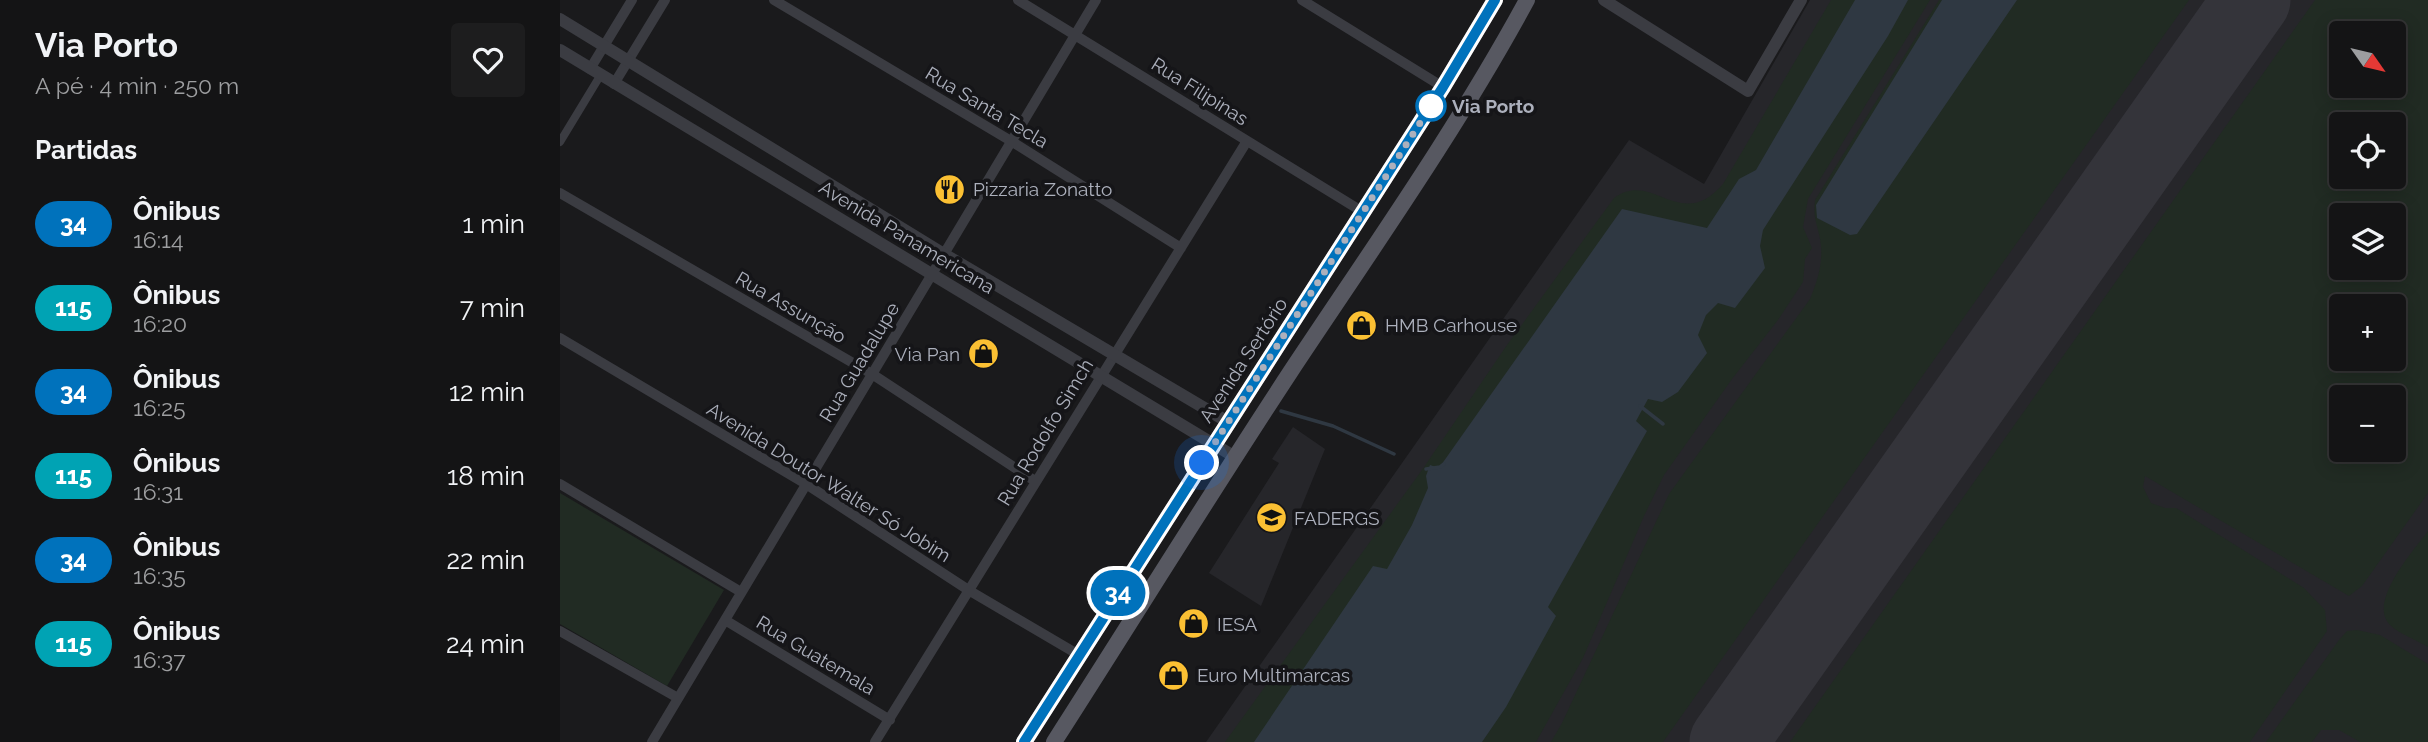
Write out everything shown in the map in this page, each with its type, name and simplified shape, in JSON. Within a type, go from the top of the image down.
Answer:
[{"type":"main road","name":"Avenida Sertório","points":[[1024,742],[1443,87],[1495,0]]},
{"type":"main road","points":[[1054,742],[1236,457],[1408,197],[1527,0]]},
{"type":"street","points":[[560,142],[595,72],[603,46],[632,0]]},
{"type":"street","points":[[614,84],[665,0]]},
{"type":"street","name":"Rua Santa Tecla","points":[[774,0],[1011,141],[1181,247]]},
{"type":"street","name":"Rua Filipinas","points":[[1018,0],[1363,212]]},
{"type":"street","name":"Rua Guadalupe","points":[[652,742],[1096,0]]},
{"type":"street","points":[[1301,0],[1443,87]]},
{"type":"street","points":[[1604,0],[1748,91],[1801,0]]},
{"type":"street","name":"Avenida Panamericana","points":[[560,19],[943,254],[1228,422]]},
{"type":"street","name":"Avenida Panamericana","points":[[560,50],[1236,457]]},
{"type":"street","name":"Rua Rodolfo Simch","points":[[875,742],[970,591],[1112,355],[1247,141]]},
{"type":"street","name":"Rua Assunção","points":[[560,193],[872,374],[1035,481]]},
{"type":"street","name":"Avenida Doutor Walter Só Jobim","points":[[560,338],[806,484],[970,591],[1079,655]]},
{"type":"street","points":[[560,484],[741,592]]},
{"type":"street","name":"Rua Guatemala","points":[[725,620],[890,720]]},
{"type":"street","points":[[561,634],[678,698]]},
{"type":"shaded area","points":[[1810,0],[2428,0],[2428,742],[1206,742],[1629,140],[1704,184]]},
{"type":"shaded area","points":[[1831,0],[1930,0],[1808,199],[1803,227],[1812,248],[1805,259],[1803,282],[1664,475],[1583,658],[1536,742],[1225,742],[1614,198],[1628,191],[1641,191],[1680,203],[1693,203],[1708,198],[1723,184]]},
{"type":"shaded area","points":[[1855,0],[1908,0],[1888,36],[1763,230],[1760,246],[1765,268],[1735,308],[1718,303],[1706,315],[1698,335],[1707,353],[1678,392],[1662,402],[1648,399],[1636,421],[1647,431],[1548,607],[1556,616],[1506,707],[1482,742],[1254,742],[1373,566],[1387,569],[1412,525],[1428,488],[1426,476],[1430,465],[1439,468],[1622,209],[1707,228],[1739,179],[1756,170]]},
{"type":"shaded area","points":[[1939,0],[2189,0],[1663,742],[1551,742],[1669,494],[1810,299],[1821,262],[1815,200]]},
{"type":"shaded area","points":[[1942,0],[2017,0],[1857,234],[1850,235],[1817,218],[1816,205]]},
{"type":"shaded area","points":[[2315,0],[2428,0],[2428,493],[2362,586],[2349,596],[2145,476],[2143,487],[2151,503],[2165,508],[2176,508],[2304,588],[2325,610],[2327,631],[2250,742],[1790,742]]},
{"type":"shaded area","name":"FADERGS","points":[[1293,427],[1325,449],[1261,606],[1209,573],[1279,463],[1272,459]]},
{"type":"shaded area","points":[[560,493],[724,590],[667,686],[560,624]]},
{"type":"shaded area","points":[[2428,531],[2428,647],[2390,625],[2384,615],[2384,603],[2395,576]]},
{"type":"shaded area","points":[[2357,630],[2380,635],[2428,664],[2428,742],[2360,742],[2339,730],[2321,730],[2312,742],[2266,742],[2339,640],[2347,631]]},
{"type":"waterway","points":[[1640,406],[1663,424]]},
{"type":"waterway","points":[[1281,411],[1333,426],[1394,454]]},
{"type":"waterway","points":[[1426,469],[1444,464]]},
{"type":"taxiway","points":[[1731,742],[1779,669]]},
{"type":"runway","points":[[1728,742],[2252,0]]},
{"type":"bus line","name":"34","points":[[1024,742],[1443,87],[1495,0]]},
{"type":"place","name":"Via Porto","points":[[1431,106]]},
{"type":"place","name":"Pizzaria Zonatto","points":[[950,189]]},
{"type":"place","name":"HMB Carhouse","points":[[1362,325]]},
{"type":"place","name":"Via Pan","points":[[983,354]]},
{"type":"place","name":"FADERGS","points":[[1271,518]]},
{"type":"place","name":"IESA","points":[[1194,624]]},
{"type":"place","name":"Euro Multimarcas","points":[[1174,675]]},
{"type":"route","points":[[1202,463],[1431,106]]}]
